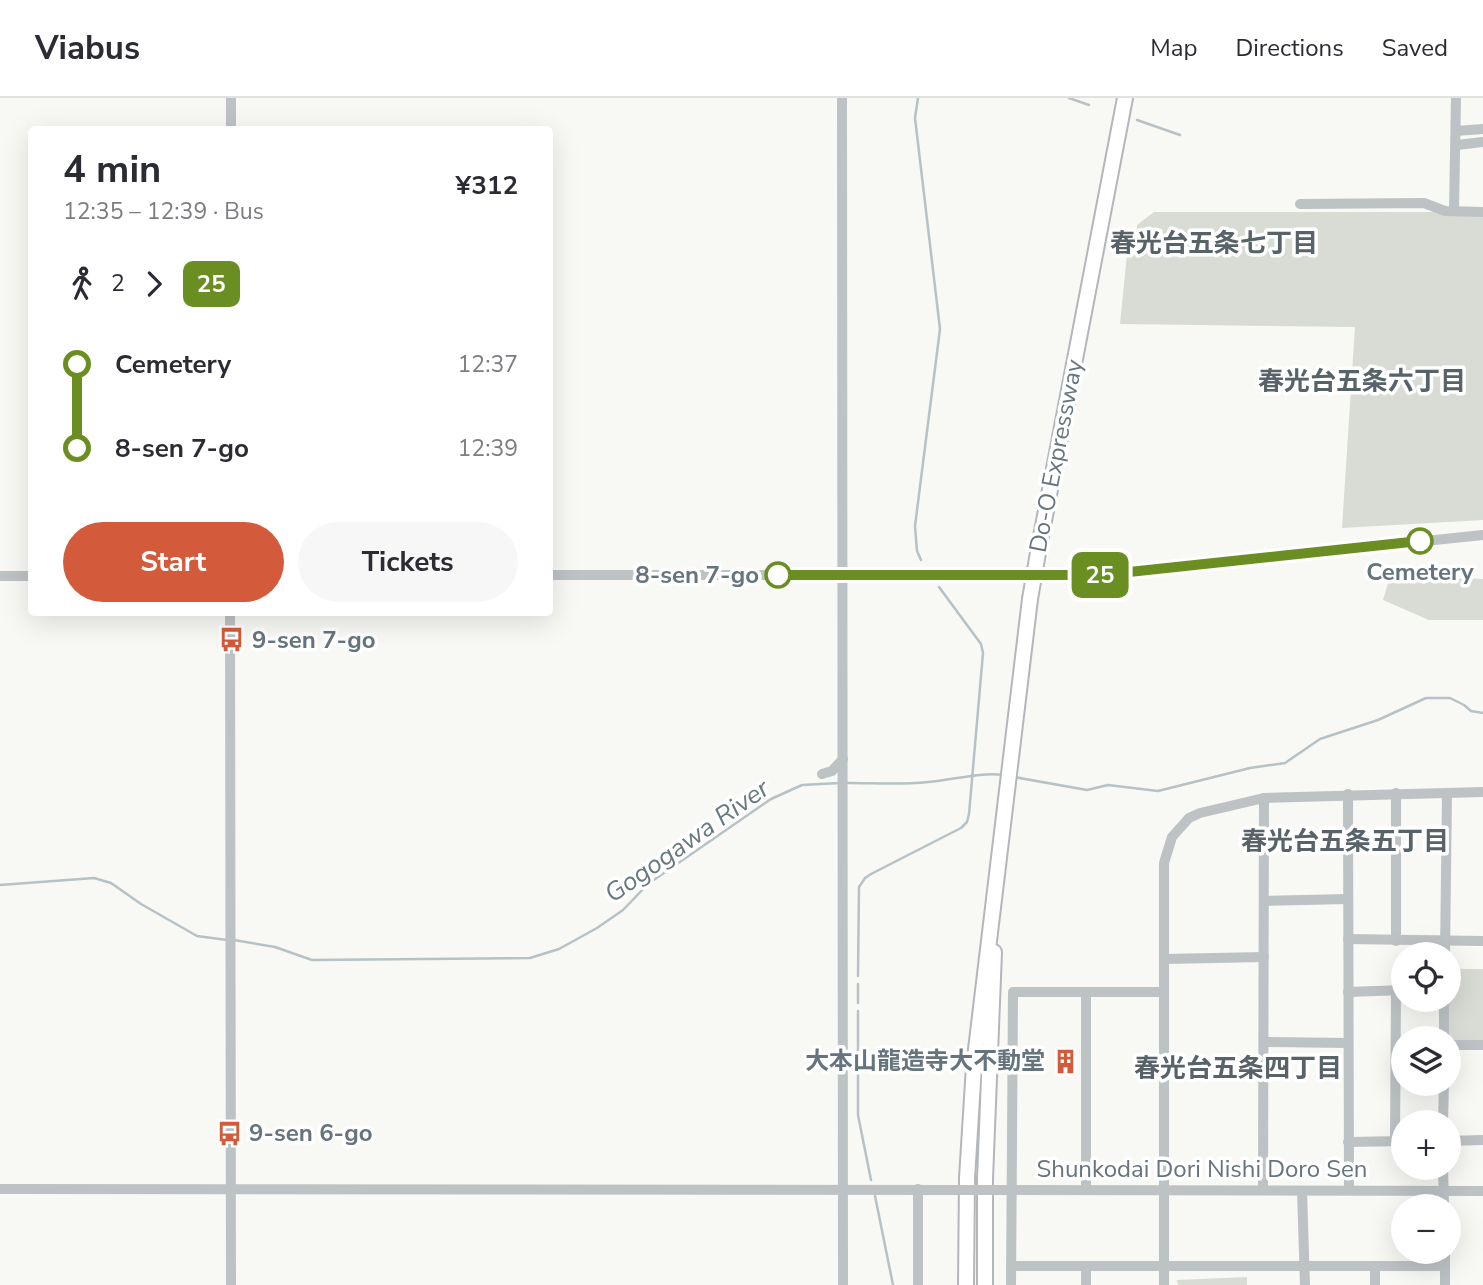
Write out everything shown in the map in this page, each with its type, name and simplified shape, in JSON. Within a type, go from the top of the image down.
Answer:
[{"type":"highway","name":"Do-O Expressway","points":[[966,1285],[967,1178],[974,1066],[1030,598],[1125,98]]},
{"type":"highway","name":"Do-O Expressway","points":[[985,1285],[985,1179],[998,859]]},
{"type":"street","points":[[231,98],[231,126]]},
{"type":"street","points":[[842,98],[843,1285]]},
{"type":"street","points":[[1454,211],[1456,98]]},
{"type":"street","points":[[1456,131],[1483,129]]},
{"type":"street","points":[[1457,145],[1483,142]]},
{"type":"street","points":[[1300,204],[1423,203],[1445,211],[1483,212]]},
{"type":"street","points":[[553,575],[1101,575],[1483,535]]},
{"type":"street","points":[[0,576],[28,576]]},
{"type":"street","points":[[230,616],[231,1285]]},
{"type":"street","points":[[822,774],[832,771],[843,759]]},
{"type":"street","points":[[1164,1285],[1164,863],[1172,837],[1189,818],[1200,813],[1264,798],[1483,792]]},
{"type":"street","points":[[1396,793],[1396,941]]},
{"type":"street","points":[[1445,941],[1447,793]]},
{"type":"street","points":[[1348,794],[1349,1190]]},
{"type":"street","points":[[1263,1190],[1264,798]]},
{"type":"street","points":[[1264,901],[1348,899]]},
{"type":"street","points":[[1348,939],[1483,941]]},
{"type":"street","points":[[1164,959],[1264,957]]},
{"type":"street","points":[[1348,992],[1391,990]]},
{"type":"street","points":[[1011,1285],[1008,1190],[1013,992],[1164,992]]},
{"type":"street","points":[[1086,993],[1086,1190]]},
{"type":"street","points":[[1399,1110],[1400,1012]]},
{"type":"street","points":[[1264,1042],[1348,1043]]},
{"type":"street","points":[[1461,1045],[1483,1045]]},
{"type":"street","points":[[1461,1141],[1483,1140]]},
{"type":"street","points":[[1348,1142],[1391,1141]]},
{"type":"street","points":[[1444,1180],[1444,1191]]},
{"type":"street","name":"Shunkodai Dori Nishi Doro Sen","points":[[0,1189],[843,1188],[1483,1191]]},
{"type":"street","points":[[918,1189],[918,1285]]},
{"type":"street","points":[[1302,1191],[1305,1285]]},
{"type":"street","points":[[1011,1266],[1445,1266],[1445,1285]]},
{"type":"street","points":[[1375,1266],[1375,1285]]},
{"type":"street","points":[[1086,1267],[1086,1285]]},
{"type":"shaded area","points":[[1154,212],[1483,212],[1483,520],[1342,528],[1355,327],[1120,324],[1127,254],[1138,256],[1137,225]]},
{"type":"shaded area","points":[[1393,566],[1453,569],[1454,578],[1483,579],[1483,620],[1429,620],[1383,600]]},
{"type":"shaded area","points":[[1461,969],[1483,969],[1483,1040],[1461,1041],[1461,1026],[1449,1026],[1449,1012],[1461,1012]]},
{"type":"shaded area","points":[[1247,1277],[1247,1285],[1178,1285],[1177,1280]]},
{"type":"waterway","points":[[918,98],[915,118],[940,329],[915,526],[917,551],[921,560]]},
{"type":"waterway","points":[[1069,98],[1089,105]]},
{"type":"waterway","points":[[1137,120],[1180,135]]},
{"type":"waterway","points":[[858,976],[859,887],[865,878],[961,828],[967,822],[969,814],[983,653],[981,644],[939,587]]},
{"type":"waterway","name":"Gogogawa River","points":[[1014,777],[1087,790],[1108,785],[1158,791],[1250,768],[1285,763],[1320,739],[1378,720],[1426,698],[1450,698],[1471,711],[1483,713]]},
{"type":"waterway","name":"Gogogawa River","points":[[847,783],[908,783],[975,775],[1004,775]]},
{"type":"waterway","name":"Gogogawa River","points":[[234,940],[275,947],[312,960],[530,958],[559,949],[597,928],[623,910],[648,884],[771,799],[802,785],[840,783]]},
{"type":"waterway","name":"Gogogawa River","points":[[0,885],[94,878],[111,883],[141,904],[197,936],[227,940]]},
{"type":"waterway","points":[[858,984],[858,1003]]},
{"type":"waterway","points":[[858,1011],[858,1115],[871,1180]]},
{"type":"waterway","points":[[875,1196],[893,1285]]},
{"type":"bus line","name":"25","points":[[778,575],[1101,575],[1420,541]]},
{"type":"place","name":"Cemetery","points":[[1420,541]]},
{"type":"place","name":"8-sen 7-go","points":[[778,575]]},
{"type":"place","name":"9-sen 7-go","points":[[232,640]]},
{"type":"place","name":"大本山龍造寺大不動堂","points":[[1065,1061]]},
{"type":"place","name":"9-sen 6-go","points":[[229,1133]]},
{"type":"district","name":"春光台五条七丁目","points":[[1214,243]]},
{"type":"district","name":"春光台五条六丁目","points":[[1362,381]]},
{"type":"district","name":"春光台五条五丁目","points":[[1345,841]]},
{"type":"district","name":"春光台五条四丁目","points":[[1238,1068]]}]
